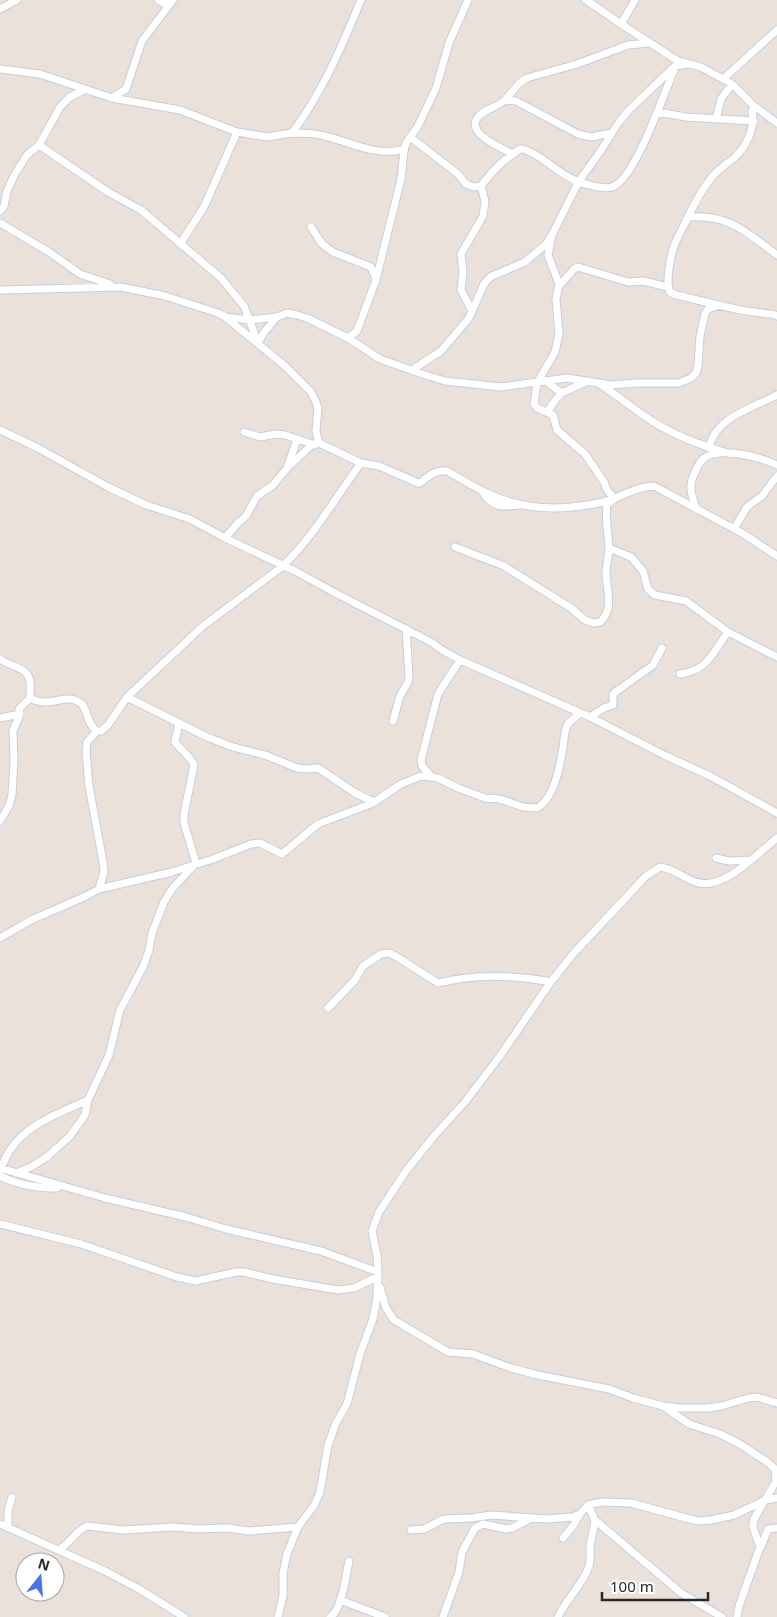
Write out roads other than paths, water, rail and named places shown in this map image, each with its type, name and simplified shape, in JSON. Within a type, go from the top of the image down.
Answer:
[{"type":"street","points":[[0,9],[17,0]]},
{"type":"street","points":[[158,0],[164,3],[172,1]]},
{"type":"street","points":[[292,133],[305,115],[326,78],[361,0]]},
{"type":"street","points":[[359,346],[357,331],[376,280],[401,179],[404,149],[436,88],[449,43],[468,0]]},
{"type":"street","points":[[586,0],[648,43],[678,61],[701,67],[732,84],[757,108],[777,123]]},
{"type":"street","points":[[621,24],[635,0]]},
{"type":"street","points":[[112,98],[126,89],[142,41],[172,1]]},
{"type":"street","points":[[724,79],[777,30]]},
{"type":"street","points":[[514,154],[483,137],[475,124],[480,115],[505,100],[519,82],[577,64],[628,45],[648,43]]},
{"type":"street","points":[[412,370],[441,351],[469,318],[480,292],[490,278],[525,262],[546,244],[579,181],[628,111],[675,66],[687,64]]},
{"type":"street","points":[[410,137],[458,174],[466,184],[474,187],[481,186],[492,171],[520,149],[527,150],[545,160],[558,171],[579,181],[606,188],[616,186],[626,174],[653,125],[675,66]]},
{"type":"street","points":[[0,69],[40,74],[112,98],[180,110],[237,132],[267,137],[292,133],[320,135],[367,149],[396,152],[404,149]]},
{"type":"street","points":[[716,119],[721,99],[732,84]]},
{"type":"street","points":[[84,90],[70,97],[60,107],[39,145],[28,155],[14,174],[7,191],[4,206],[0,211],[2,224],[49,252],[80,274],[120,287],[165,296],[224,316],[250,320],[277,317],[287,313],[297,315],[348,338],[380,359],[445,381],[501,387],[567,378],[610,385],[679,383],[691,378],[696,373],[700,336],[705,314],[708,309],[720,305]]},
{"type":"street","points":[[505,100],[516,101],[578,134],[585,136],[612,133]]},
{"type":"street","points":[[668,288],[672,253],[689,217],[709,180],[717,170],[735,157],[742,149],[754,121],[752,111],[757,108]]},
{"type":"street","points":[[657,112],[686,117],[754,121]]},
{"type":"street","points":[[180,244],[204,207],[237,132]]},
{"type":"street","points":[[39,145],[108,192],[141,210],[221,278],[244,306],[258,345]]},
{"type":"street","points":[[472,311],[461,290],[463,272],[461,254],[483,216],[486,201],[481,186]]},
{"type":"street","points":[[689,217],[703,216],[724,221],[748,232],[777,255]]},
{"type":"street","points":[[311,227],[322,244],[333,252],[371,267],[376,280]]},
{"type":"street","points":[[552,234],[548,255],[557,275],[559,286],[556,299],[557,346],[546,371],[537,383],[534,404],[553,415],[558,430],[585,454],[614,499]]},
{"type":"street","points":[[559,286],[574,268],[578,267],[628,282],[644,281],[668,288],[670,292],[676,295],[737,310],[777,316]]},
{"type":"street","points":[[0,290],[120,287]]},
{"type":"street","points":[[224,316],[304,384],[314,397],[318,408],[316,423],[319,443],[327,448]]},
{"type":"street","points":[[258,345],[264,332],[277,317]]},
{"type":"street","points":[[348,338],[357,331]]},
{"type":"street","points":[[546,381],[560,392],[563,392]]},
{"type":"street","points":[[547,412],[563,392],[588,381]]},
{"type":"street","points":[[599,383],[672,433],[709,448],[731,454]]},
{"type":"street","points":[[709,448],[713,436],[721,425],[732,417],[777,395]]},
{"type":"street","points":[[0,430],[146,505],[190,519],[431,642],[460,660],[590,717],[710,776],[777,814]]},
{"type":"street","points":[[244,432],[260,437],[279,434],[327,448],[361,463],[379,466],[418,483],[436,471],[447,471],[503,499],[550,509],[582,507],[614,499],[646,486],[654,486],[734,529],[777,556]]},
{"type":"street","points":[[286,470],[297,440]]},
{"type":"street","points":[[225,538],[246,516],[257,496],[273,485],[301,454],[313,444]]},
{"type":"street","points":[[697,509],[691,497],[690,489],[692,478],[700,461],[713,454],[731,454],[754,456],[777,465]]},
{"type":"street","points":[[99,888],[104,872],[104,862],[89,786],[87,742],[97,731],[101,731],[108,726],[127,697],[203,626],[295,555],[361,463]]},
{"type":"street","points":[[734,529],[747,507],[762,496],[777,476]]},
{"type":"street","points":[[455,547],[514,571],[571,608],[585,620],[593,623],[600,622],[607,614],[608,608],[606,572],[609,548],[605,516],[607,504],[614,499]]},
{"type":"street","points":[[609,548],[632,557],[643,571],[648,589],[655,595],[681,598],[728,632],[777,657]]},
{"type":"street","points":[[295,555],[295,571]]},
{"type":"street","points":[[393,721],[400,696],[409,678],[406,629]]},
{"type":"street","points":[[680,674],[688,673],[707,663],[728,632]]},
{"type":"street","points":[[590,717],[604,708],[613,705],[614,693],[653,664],[662,648]]},
{"type":"street","points":[[0,659],[26,672],[30,682],[30,698],[19,709],[20,714],[14,731],[12,795],[9,806],[0,821]]},
{"type":"street","points":[[432,777],[422,766],[421,760],[438,694],[460,660]]},
{"type":"street","points":[[127,697],[207,737],[265,755],[297,768],[318,768],[355,793],[374,802]]},
{"type":"street","points":[[30,698],[46,703],[67,699],[77,700],[83,704],[91,726],[97,731]]},
{"type":"street","points":[[0,938],[31,920],[84,897],[99,888],[150,878],[213,859],[251,844],[260,843],[282,854],[318,824],[374,802],[407,781],[421,776],[432,777],[485,798],[500,799],[523,807],[537,808],[546,801],[551,792],[560,763],[564,735],[568,724],[580,713]]},
{"type":"street","points":[[1,718],[20,714]]},
{"type":"street","points":[[1,718],[14,731]]},
{"type":"street","points":[[179,723],[174,742],[194,764],[184,814],[184,823],[196,863]]},
{"type":"street","points":[[278,1617],[283,1596],[283,1573],[287,1554],[298,1527],[321,1490],[328,1445],[336,1423],[347,1404],[360,1354],[373,1319],[377,1298],[378,1275],[377,1255],[372,1231],[379,1212],[406,1171],[465,1102],[500,1056],[550,984],[587,938],[646,876],[660,867],[683,875],[692,881],[707,884],[715,883],[739,870],[777,838]]},
{"type":"street","points":[[716,858],[729,861],[751,860]]},
{"type":"street","points":[[14,1172],[42,1161],[70,1136],[85,1114],[88,1100],[109,1055],[120,1010],[143,967],[152,934],[164,902],[172,889],[196,863]]},
{"type":"street","points":[[328,1008],[355,980],[363,966],[382,954],[389,953],[397,956],[438,983],[507,975],[546,981],[550,984]]},
{"type":"street","points":[[0,1171],[6,1156],[19,1139],[41,1122],[88,1100]]},
{"type":"street","points":[[6,1156],[8,1165],[14,1172]]},
{"type":"street","points":[[0,1171],[14,1172],[245,1234],[321,1251],[378,1275]]},
{"type":"street","points":[[0,1171],[13,1182],[27,1186],[68,1188]]},
{"type":"street","points":[[0,1224],[81,1244],[177,1277],[196,1281],[244,1272],[338,1290],[354,1288],[378,1275]]},
{"type":"street","points":[[378,1275],[383,1300],[394,1320],[448,1352],[473,1354],[511,1368],[609,1389],[663,1406],[708,1408],[757,1397],[777,1403]]},
{"type":"street","points":[[663,1406],[689,1424],[720,1434],[753,1451],[775,1470],[777,1480],[754,1519],[753,1527],[760,1547]]},
{"type":"street","points":[[8,1527],[8,1510],[12,1497]]},
{"type":"street","points":[[563,1538],[588,1505],[601,1502],[632,1504],[698,1521],[734,1515],[766,1500],[777,1498]]},
{"type":"street","points":[[588,1505],[595,1520],[681,1593],[722,1617]]},
{"type":"street","points":[[411,1530],[424,1529],[444,1519],[471,1518],[492,1514],[547,1519],[572,1517],[582,1512]]},
{"type":"street","points":[[443,1617],[458,1577],[462,1552],[475,1528],[483,1524],[512,1528],[533,1517]]},
{"type":"street","points":[[558,1617],[588,1569],[590,1544],[595,1520]]},
{"type":"street","points":[[0,1524],[105,1570],[145,1592],[184,1617]]},
{"type":"street","points":[[59,1550],[67,1545],[82,1528],[88,1526],[123,1530],[173,1527],[198,1529],[228,1528],[249,1531],[298,1527]]},
{"type":"street","points":[[736,1617],[766,1532],[768,1529],[777,1528]]},
{"type":"street","points":[[332,1617],[340,1600],[349,1561]]},
{"type":"street","points":[[340,1600],[382,1616]]}]
